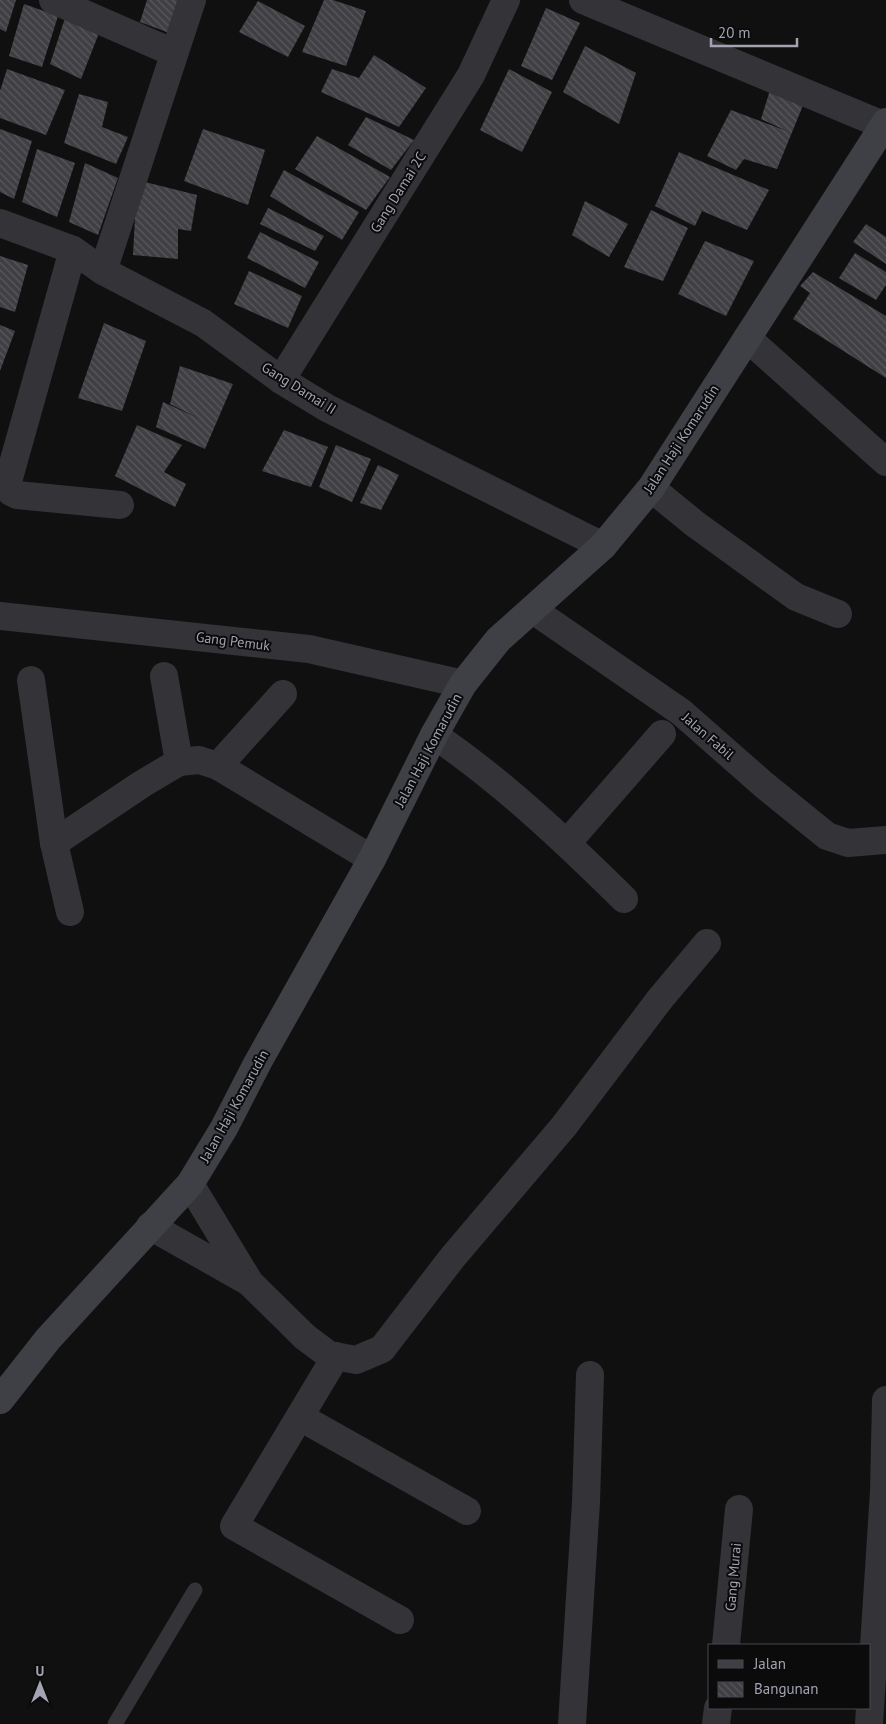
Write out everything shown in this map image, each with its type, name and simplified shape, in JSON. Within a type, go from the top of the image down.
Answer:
[{"type":"street","points":[[53,0],[174,53]]},
{"type":"street","points":[[103,271],[192,0]]},
{"type":"street","name":"Gang Damai 2C","points":[[281,380],[471,75],[506,0]]},
{"type":"street","points":[[583,0],[884,124]]},
{"type":"street","name":"Jalan Haji Komarudin","points":[[0,1400],[48,1339],[190,1184],[224,1128],[258,1062],[372,859],[434,735],[463,684],[498,640],[603,546],[651,488],[884,124]]},
{"type":"street","name":"Gang Damai II","points":[[0,224],[73,250],[103,271],[203,323],[281,380],[327,408],[603,546]]},
{"type":"street","points":[[73,250],[7,485],[10,492],[17,495],[120,505]]},
{"type":"street","points":[[747,338],[886,462]]},
{"type":"street","points":[[651,488],[733,552],[796,597],[838,614]]},
{"type":"street","name":"Jalan Fabil","points":[[533,610],[681,712],[764,785],[827,836],[848,843],[886,840]]},
{"type":"street","name":"Gang Pemuk","points":[[0,616],[309,649],[463,684]]},
{"type":"street","points":[[164,676],[179,762]]},
{"type":"street","points":[[31,680],[54,843],[70,912]]},
{"type":"street","points":[[218,766],[283,694]]},
{"type":"street","points":[[567,843],[662,734]]},
{"type":"street","points":[[434,735],[463,755],[567,843],[624,899]]},
{"type":"street","points":[[54,843],[142,784],[179,762],[199,760],[218,766],[372,859]]},
{"type":"street","points":[[190,1184],[250,1282],[305,1337],[329,1355],[356,1360],[382,1349],[452,1258],[564,1126],[660,999],[707,944]]},
{"type":"street","points":[[150,1226],[250,1282]]},
{"type":"street","points":[[336,1356],[234,1526],[400,1620]]},
{"type":"street","points":[[572,1724],[586,1502],[590,1376]]},
{"type":"street","points":[[871,1707],[884,1491],[886,1400]]},
{"type":"street","points":[[300,1417],[467,1511]]},
{"type":"street","name":"Gang Murai","points":[[726,1644],[739,1510]]},
{"type":"street","points":[[716,1724],[718,1709]]},
{"type":"street","points":[[870,1724],[871,1709]]},
{"type":"lane","points":[[115,1724],[194,1590]]},
{"type":"building","points":[[0,0],[16,0],[6,32],[0,29]]},
{"type":"building","points":[[147,0],[184,0],[172,34],[140,22]]},
{"type":"building","points":[[324,0],[333,0],[366,11],[346,66],[302,52]]},
{"type":"building","points":[[258,1],[305,26],[288,57],[239,32]]},
{"type":"building","points":[[24,4],[58,16],[42,67],[9,56]]},
{"type":"building","points":[[546,8],[580,23],[552,80],[521,66]]},
{"type":"building","points":[[65,18],[99,33],[81,79],[50,64]]},
{"type":"building","points":[[585,46],[636,73],[619,124],[563,92]]},
{"type":"building","points":[[374,55],[426,88],[399,127],[321,92],[332,69],[359,78]]},
{"type":"building","points":[[7,69],[65,90],[46,135],[0,118],[0,91]]},
{"type":"building","points":[[509,69],[552,92],[522,152],[480,130]]},
{"type":"building","points":[[770,90],[804,103],[777,169],[744,159],[736,170],[707,156],[731,110],[787,131],[761,119]]},
{"type":"building","points":[[79,94],[108,102],[102,127],[128,137],[116,164],[64,143]]},
{"type":"building","points":[[366,117],[414,140],[391,170],[348,145]]},
{"type":"building","points":[[0,129],[32,141],[14,199],[0,192]]},
{"type":"building","points":[[203,129],[265,150],[248,205],[184,181]]},
{"type":"building","points":[[317,136],[390,177],[366,210],[295,169]]},
{"type":"building","points":[[37,149],[75,163],[57,217],[22,202]]},
{"type":"building","points":[[679,152],[769,190],[747,230],[702,211],[695,226],[655,206]]},
{"type":"building","points":[[85,163],[118,178],[98,235],[69,222]]},
{"type":"building","points":[[284,170],[359,212],[342,240],[270,196]]},
{"type":"building","points":[[137,180],[197,195],[191,231],[178,229],[178,259],[133,255]]},
{"type":"building","points":[[585,201],[628,224],[609,257],[572,235]]},
{"type":"building","points":[[268,208],[324,236],[315,251],[260,224]]},
{"type":"building","points":[[651,210],[688,228],[663,281],[624,267]]},
{"type":"building","points":[[866,224],[886,237],[886,264],[853,242]]},
{"type":"building","points":[[260,232],[319,262],[305,288],[247,258]]},
{"type":"building","points":[[705,241],[754,261],[726,316],[678,294]]},
{"type":"building","points":[[855,253],[886,272],[886,285],[876,300],[839,278]]},
{"type":"building","points":[[0,256],[28,265],[15,312],[0,307]]},
{"type":"building","points":[[249,271],[302,296],[288,328],[234,304]]},
{"type":"building","points":[[813,272],[886,316],[886,378],[793,319],[810,293],[800,286]]},
{"type":"building","points":[[104,323],[146,341],[122,411],[78,398]]},
{"type":"building","points":[[0,325],[15,331],[0,371]]},
{"type":"building","points":[[180,366],[233,384],[205,449],[156,427],[163,402],[200,419],[170,404]]},
{"type":"building","points":[[137,425],[182,445],[164,472],[186,484],[175,507],[115,476]]},
{"type":"building","points":[[284,430],[328,447],[311,487],[262,471]]},
{"type":"building","points":[[336,445],[371,459],[352,502],[319,487]]},
{"type":"building","points":[[378,465],[399,475],[381,510],[360,503]]}]
